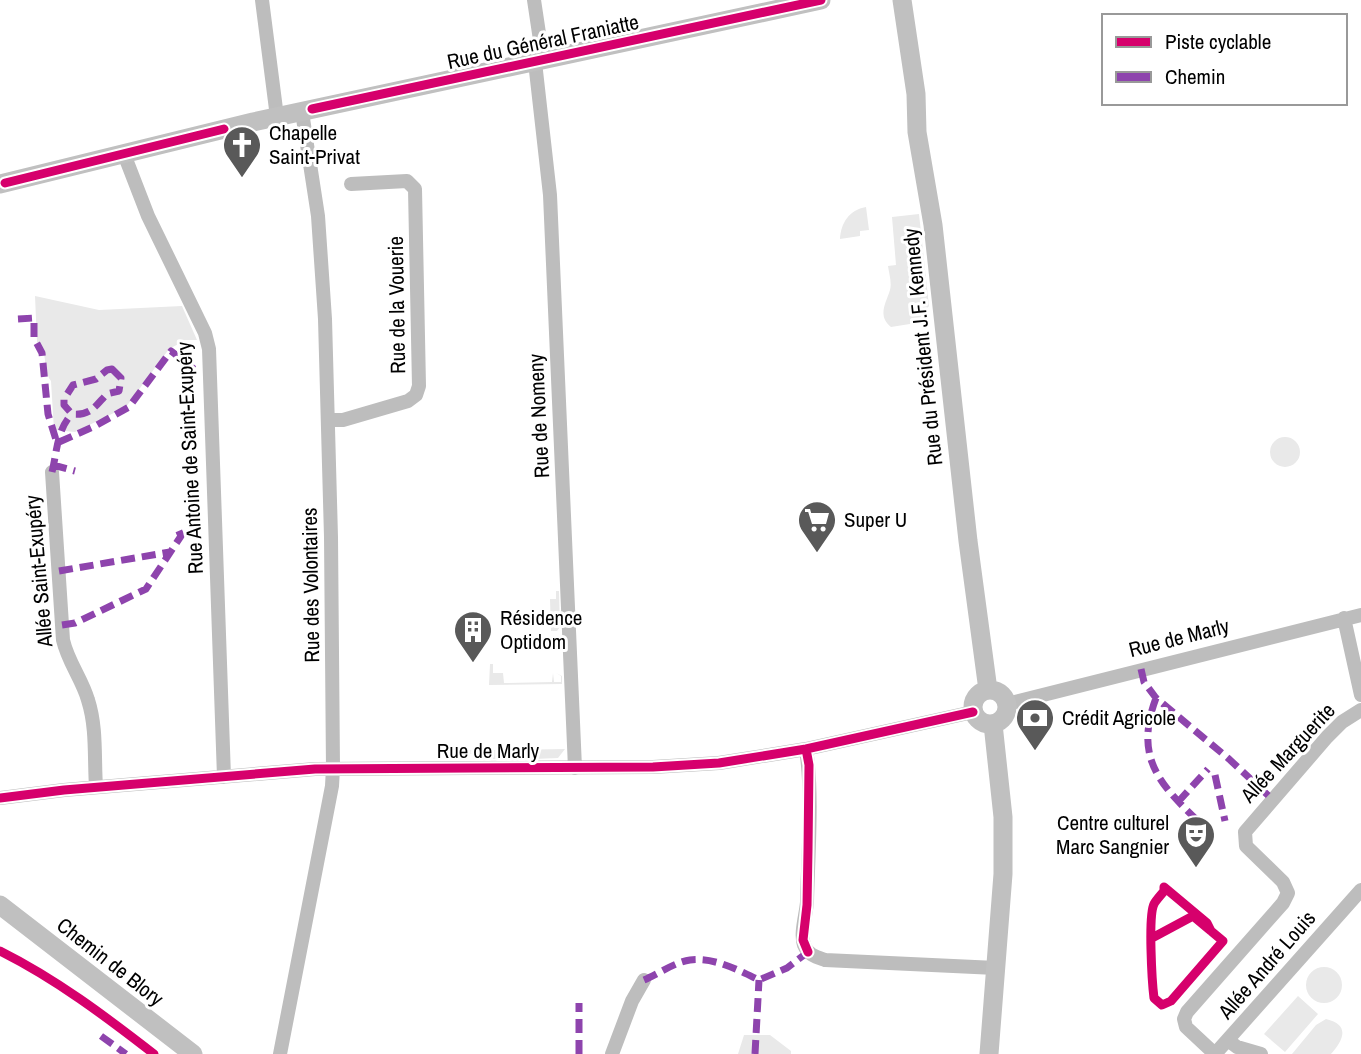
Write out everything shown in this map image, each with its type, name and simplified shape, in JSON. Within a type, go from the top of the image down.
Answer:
[{"type":"street","points":[[262,0],[277,117]]},
{"type":"street","name":"Rue de Nomeny","points":[[534,0],[550,195],[575,768]]},
{"type":"street","name":"Rue du Général Franiatte","points":[[3,184],[277,117],[820,0]]},
{"type":"street","name":"Rue du Président J.F. Kennedy","points":[[902,0],[932,218],[966,528],[988,690]]},
{"type":"street","name":"Rue des Volontaires","points":[[280,1054],[332,786],[333,768],[328,420],[318,216],[302,112]]},
{"type":"street","name":"Rue Antoine de Saint-Exupéry","points":[[124,154],[148,216],[205,332],[209,349],[224,777]]},
{"type":"street","name":"Rue de la Vouerie","points":[[328,420],[342,421],[408,401],[416,395],[419,386],[415,189],[407,181],[351,184]]},
{"type":"street","name":"Allée Saint-Exupéry","points":[[52,472],[63,640],[91,710],[96,787]]},
{"type":"street","name":"Rue de Marly","points":[[1006,704],[1361,615]]},
{"type":"street","points":[[1344,618],[1361,695]]},
{"type":"street","points":[[988,690],[1000,694],[1006,704],[1004,717],[993,724],[981,722],[973,712],[976,698],[988,690]]},
{"type":"street","name":"Allée Marguerite","points":[[1215,1054],[1186,1027],[1184,1019],[1187,1012],[1283,903],[1288,892],[1283,882],[1246,846],[1245,832],[1334,730],[1349,716],[1361,710]]},
{"type":"street","name":"Rue de Marly","points":[[0,799],[96,787],[333,768],[653,767],[719,763],[806,749],[973,712]]},
{"type":"street","points":[[989,1054],[1003,874],[1003,817],[993,724]]},
{"type":"street","points":[[806,749],[809,765],[803,940],[808,952],[825,960],[996,968]]},
{"type":"street","name":"Allée André Louis","points":[[1261,1054],[1237,1047],[1229,1041],[1361,890]]},
{"type":"street","name":"Chemin de Blory","points":[[0,905],[192,1054]]},
{"type":"street","points":[[612,1054],[632,1001],[644,980]]},
{"type":"street","points":[[1215,1054],[1229,1041]]},
{"type":"shaded area","points":[[866,207],[869,230],[860,231],[860,236],[840,239],[847,218]]},
{"type":"shaded area","points":[[919,214],[929,306],[916,323],[891,327],[883,314],[891,287],[888,266],[896,265],[892,217]]},
{"type":"shaded area","points":[[35,296],[99,310],[182,306],[197,340],[186,340],[169,349],[126,407],[75,432],[54,430],[51,381],[43,351],[37,342]]},
{"type":"shaded area","points":[[1285,437],[1296,441],[1300,452],[1296,463],[1285,467],[1274,463],[1270,452],[1274,441]]},
{"type":"shaded area","points":[[556,591],[559,591],[560,627],[557,631],[551,631],[550,599],[556,599]]},
{"type":"shaded area","points":[[490,664],[493,664],[493,673],[503,673],[504,683],[552,682],[553,673],[554,682],[561,682],[561,676],[556,673],[562,676],[562,684],[489,685]]},
{"type":"shaded area","points":[[565,749],[558,758],[533,759],[532,756],[516,756],[516,759],[505,759],[505,750]]},
{"type":"shaded area","points":[[450,750],[499,750],[499,759],[480,759],[480,754],[460,754],[460,760],[450,760]]},
{"type":"shaded area","points":[[1324,967],[1336,973],[1342,985],[1336,997],[1324,1003],[1312,997],[1306,985],[1312,973]]},
{"type":"shaded area","points":[[1298,996],[1318,1014],[1285,1052],[1264,1034]]},
{"type":"shaded area","points":[[1326,1019],[1342,1029],[1339,1043],[1331,1054],[1292,1054],[1316,1025]]},
{"type":"shaded area","points":[[744,1035],[770,1035],[791,1051],[791,1054],[738,1054]]},
{"type":"marked path","points":[[18,319],[34,318],[34,338],[42,353],[48,414],[57,443],[129,407],[171,351],[194,369]]},
{"type":"marked path","points":[[112,369],[121,378],[119,391],[107,394],[89,411],[72,414],[64,405],[64,399],[73,385],[96,379],[112,369]]},
{"type":"marked path","points":[[52,472],[60,434],[72,414]]},
{"type":"marked path","points":[[53,465],[75,471]]},
{"type":"marked path","points":[[62,625],[75,623],[146,589],[181,536],[178,529]]},
{"type":"marked path","points":[[59,571],[170,552]]},
{"type":"marked path","points":[[1141,669],[1144,682],[1156,698],[1272,799]]},
{"type":"marked path","points":[[1156,698],[1148,737],[1154,768],[1172,795],[1199,822]]},
{"type":"marked path","points":[[1178,802],[1208,769]]},
{"type":"marked path","points":[[1215,775],[1225,821]]},
{"type":"marked path","points":[[644,980],[690,960],[708,960],[726,965],[759,980],[787,968],[808,952]]},
{"type":"marked path","points":[[755,1054],[759,980]]},
{"type":"marked path","points":[[579,1003],[579,1054]]},
{"type":"marked path","points":[[101,1036],[126,1054]]},
{"type":"cycle path","points":[[312,109],[821,0]]},
{"type":"cycle path","points":[[5,183],[224,129]]},
{"type":"cycle path","points":[[0,798],[315,769],[653,767],[719,763],[806,749],[973,712]]},
{"type":"cycle path","points":[[806,749],[809,765],[808,850],[803,940],[808,952]]},
{"type":"cycle path","points":[[1152,938],[1193,916],[1223,941],[1171,1001],[1162,1005],[1154,998],[1151,935],[1152,911],[1164,887],[1207,923],[1211,931]]},
{"type":"cycle path","points":[[0,951],[99,1012],[154,1054]]},
{"type":"place","name":"Chapelle Saint-Privat","points":[[242,179]]},
{"type":"place","name":"Super U","points":[[817,554]]},
{"type":"place","name":"Résidence Optidom","points":[[473,664]]},
{"type":"place","name":"Crédit Agricole","points":[[1035,752]]},
{"type":"place","name":"Centre culturel Marc Sangnier","points":[[1196,869]]}]
